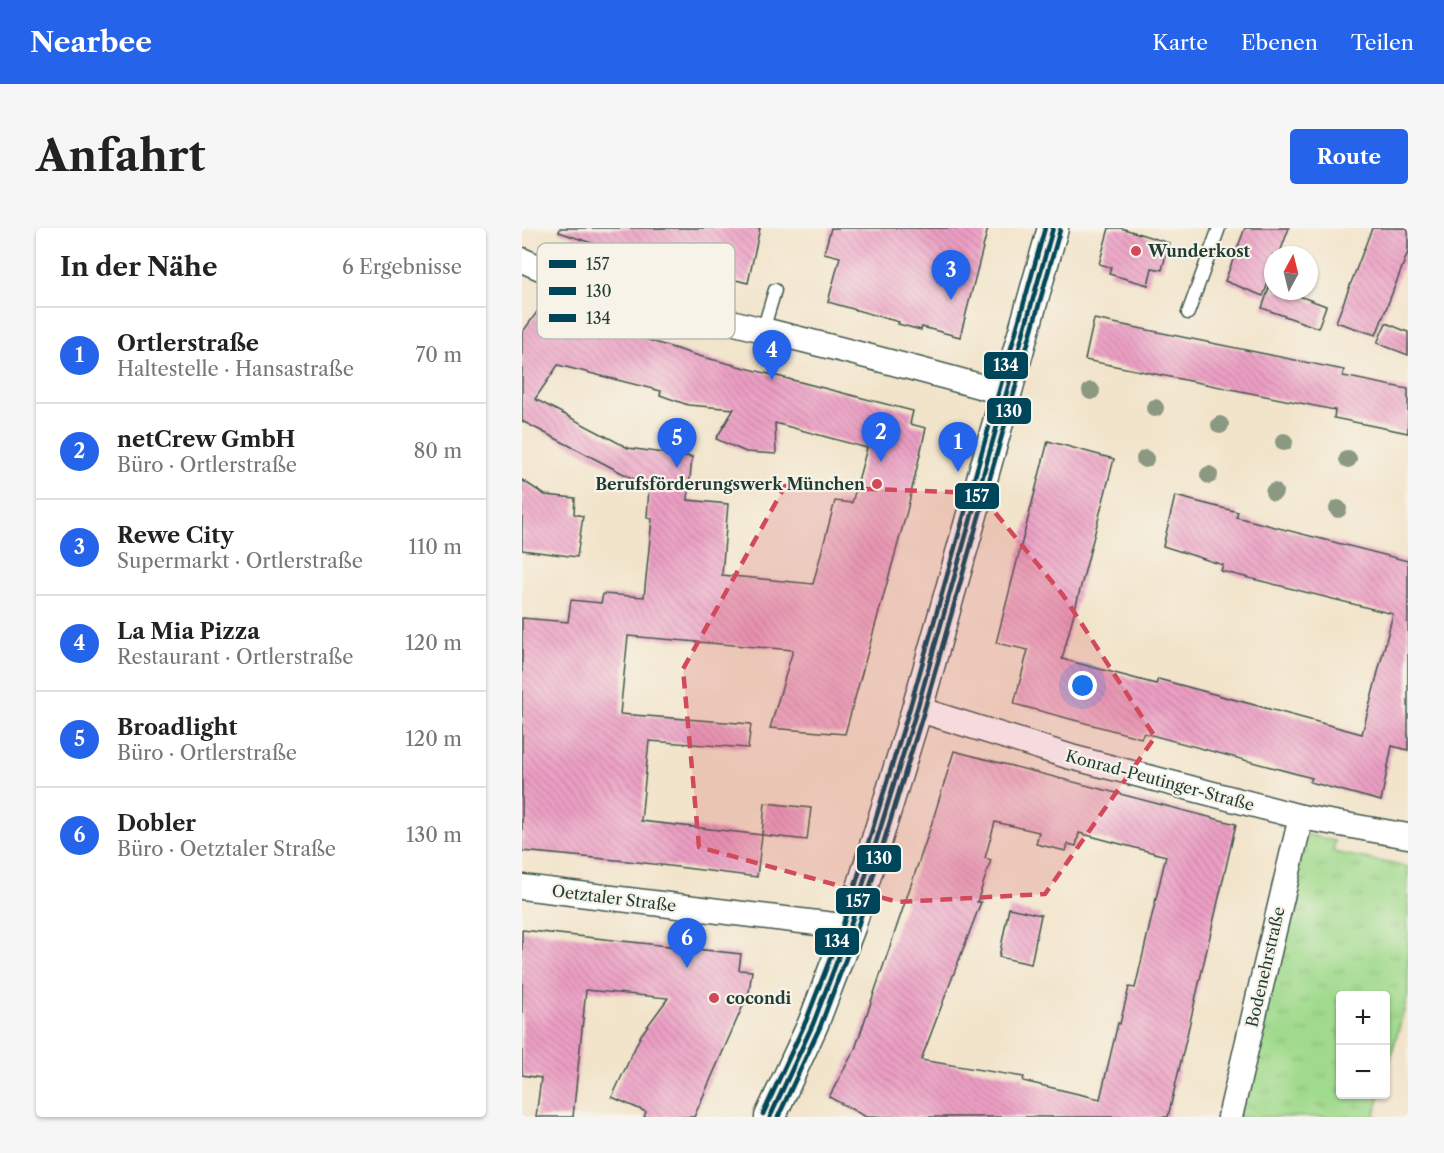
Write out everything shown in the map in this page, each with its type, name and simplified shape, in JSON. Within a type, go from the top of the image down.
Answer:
[{"type":"street","points":[[770,1117],[813,1024],[850,927],[916,709],[1053,228]]},
{"type":"street","points":[[522,261],[537,266]]},
{"type":"street","points":[[735,323],[879,358],[1007,394]]},
{"type":"street","name":"Konrad-Peutinger-Straße","points":[[916,709],[1071,757],[1301,817],[1408,836]]},
{"type":"street","name":"Bodenehrstraße","points":[[1230,1117],[1301,817]]},
{"type":"street","name":"Oetztaler Straße","points":[[522,887],[850,927]]},
{"type":"lane","points":[[1188,313],[1219,228]]},
{"type":"lane","points":[[763,330],[775,290]]},
{"type":"highlighted area","points":[[785,486],[979,493],[1063,595],[1155,737],[1045,894],[898,902],[699,847],[683,669]]},
{"type":"green space","points":[[1304,834],[1335,841],[1333,852],[1408,867],[1408,995],[1390,1060],[1390,991],[1336,991],[1336,1099],[1379,1099],[1374,1117],[1238,1117]]},
{"type":"building","points":[[560,228],[760,228],[748,283],[735,280],[735,243],[591,243],[559,232]]},
{"type":"building","points":[[831,228],[988,228],[960,337],[922,327],[921,330],[898,324],[899,322],[828,302],[840,257],[824,253]]},
{"type":"building","points":[[1109,228],[1121,228],[1169,243],[1162,270],[1152,268],[1148,285],[1109,274],[1111,267],[1099,264]]},
{"type":"building","points":[[1245,228],[1289,228],[1282,246],[1264,246],[1263,296],[1225,281]]},
{"type":"building","points":[[1372,228],[1408,228],[1408,252],[1376,335],[1336,322]]},
{"type":"building","points":[[1265,300],[1310,300],[1326,306],[1318,328],[1262,308]]},
{"type":"building","points":[[537,312],[537,339],[645,339],[699,356],[913,411],[910,424],[926,428],[907,511],[845,734],[770,728],[793,650],[628,636],[620,714],[751,724],[748,748],[649,741],[641,821],[762,835],[757,877],[522,851],[522,618],[568,622],[571,600],[601,603],[603,594],[644,597],[652,519],[647,518],[649,487],[522,421],[522,333]],"holes":[[[558,365],[661,391],[660,395],[688,405],[734,409],[716,439],[746,452],[776,454],[775,423],[867,448],[852,503],[835,501],[813,584],[722,575],[728,504],[688,500],[692,457],[628,448],[535,399]]]},
{"type":"building","points":[[1094,319],[1344,370],[1343,376],[1408,389],[1408,433],[1334,418],[1335,410],[1085,360]]},
{"type":"building","points":[[1386,323],[1408,332],[1408,355],[1377,343]]},
{"type":"building","points":[[1048,441],[1114,459],[1062,659],[1156,684],[1158,679],[1362,734],[1393,614],[1221,571],[1223,565],[1163,546],[1175,496],[1238,512],[1236,517],[1408,561],[1408,750],[1392,746],[1381,801],[1310,782],[1312,778],[1144,733],[1141,738],[1014,704],[1028,650],[996,643]]},
{"type":"building","points":[[522,480],[545,495],[575,498],[574,514],[583,516],[577,557],[522,550]]},
{"type":"building","points":[[954,751],[1236,824],[1168,1117],[866,1117],[829,1097],[855,1049],[930,829]],"holes":[[[995,822],[1039,832],[1036,844],[1066,851],[1068,844],[1076,846],[1079,833],[1166,856],[1135,988],[1129,987],[1100,1099],[1023,1081],[1024,1077],[921,1060],[981,902],[977,902],[991,860],[985,858]]]},
{"type":"building","points":[[765,803],[811,808],[807,840],[762,835]]},
{"type":"building","points":[[1009,908],[1041,915],[1031,964],[999,957]]},
{"type":"building","points":[[522,930],[741,954],[739,970],[752,971],[749,992],[694,1117],[644,1117],[646,1112],[612,1097],[641,1035],[668,998],[586,990],[573,1117],[536,1117],[541,1078],[522,1075]]},
{"type":"transit line","name":"134","points":[[763,1114],[806,1021],[843,925],[910,707],[1045,228]]},
{"type":"transit line","name":"157","points":[[770,1117],[813,1024],[850,927],[917,709],[1053,228]]},
{"type":"transit line","name":"130","points":[[778,1117],[820,1027],[857,929],[924,711],[1060,230]]},
{"type":"place","name":"Wunderkost","points":[[1136,251]]},
{"type":"place","name":"Rewe City","points":[[951,300]]},
{"type":"place","name":"La Mia Pizza","points":[[772,380]]},
{"type":"place","name":"netCrew GmbH","points":[[881,462]]},
{"type":"place","name":"Broadlight","points":[[677,468]]},
{"type":"place","name":"Ortlerstraße","points":[[958,472]]},
{"type":"place","name":"Berufsförderungswerk München","points":[[877,484]]},
{"type":"place","name":"Dobler","points":[[687,968]]},
{"type":"place","name":"cocondi","points":[[714,998]]}]
